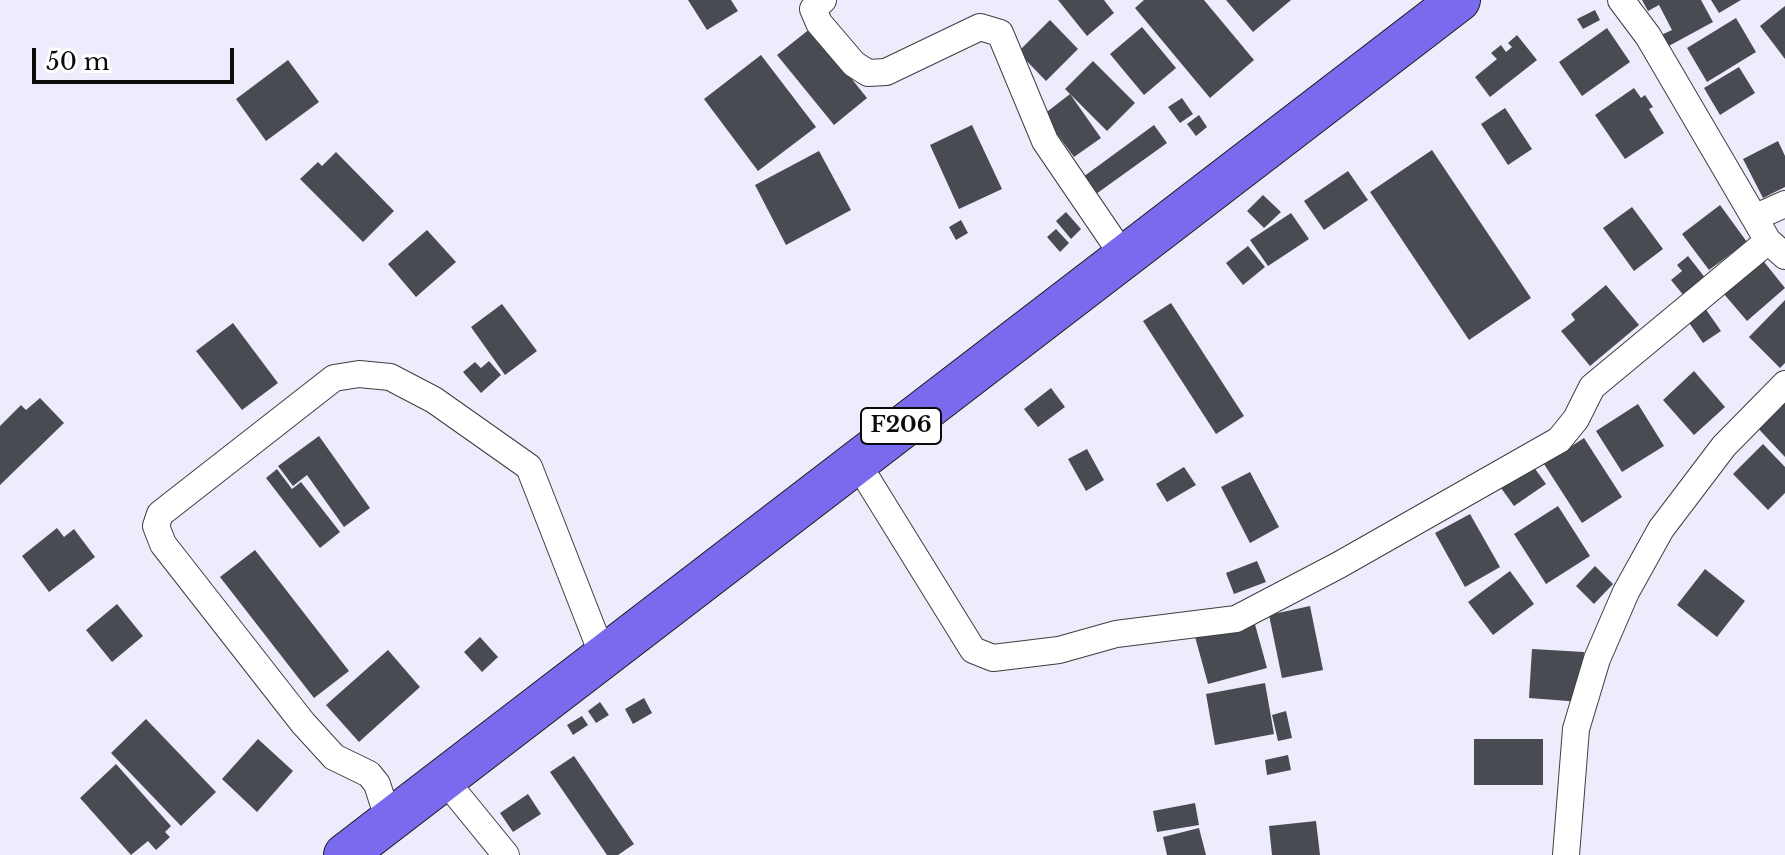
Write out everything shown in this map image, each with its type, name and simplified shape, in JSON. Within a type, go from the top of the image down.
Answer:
[{"type":"main road","name":"F206","points":[[345,855],[1459,0]]},
{"type":"street","points":[[823,0],[813,9],[819,23],[854,64],[868,73],[886,72],[980,27],[1000,33],[1045,141],[1124,257]]},
{"type":"street","points":[[1621,0],[1648,36],[1770,238]]},
{"type":"street","points":[[856,461],[973,650],[993,658],[1059,650],[1116,634],[1236,619],[1339,565],[1559,440],[1576,419],[1592,387],[1770,238],[1785,204]]},
{"type":"street","points":[[389,821],[377,784],[369,774],[334,757],[303,723],[163,544],[156,526],[160,514],[334,378],[359,374],[390,377],[434,400],[529,467],[603,656]]},
{"type":"street","points":[[1566,855],[1576,729],[1597,659],[1626,592],[1661,529],[1706,470],[1785,384]]},
{"type":"street","points":[[444,779],[506,855]]},
{"type":"building","points":[[688,0],[731,0],[738,11],[707,30]]},
{"type":"building","points":[[1058,0],[1104,0],[1114,13],[1087,36]]},
{"type":"building","points":[[1144,0],[1204,0],[1254,60],[1210,98],[1135,8]]},
{"type":"building","points":[[1226,0],[1291,0],[1253,32]]},
{"type":"building","points":[[1642,0],[1701,0],[1713,22],[1665,48],[1659,36],[1672,30],[1659,5],[1648,11]]},
{"type":"building","points":[[1711,0],[1741,0],[1719,13]]},
{"type":"building","points":[[1785,6],[1785,59],[1760,26]]},
{"type":"building","points":[[1595,10],[1600,20],[1583,29],[1577,19]]},
{"type":"building","points":[[1736,18],[1756,52],[1707,82],[1687,48]]},
{"type":"building","points":[[1050,20],[1078,49],[1046,81],[1018,52]]},
{"type":"building","points":[[1142,27],[1176,68],[1144,95],[1110,54]]},
{"type":"building","points":[[811,28],[867,98],[834,125],[777,55]]},
{"type":"building","points":[[1607,28],[1630,62],[1582,96],[1559,62]]},
{"type":"building","points":[[1517,35],[1537,60],[1490,97],[1475,77],[1497,59],[1491,53],[1501,45],[1506,52],[1512,47],[1508,43]]},
{"type":"building","points":[[761,55],[816,127],[758,171],[704,99]]},
{"type":"building","points":[[288,60],[319,102],[266,141],[236,99]]},
{"type":"building","points":[[1093,61],[1135,103],[1107,131],[1065,89]]},
{"type":"building","points":[[1739,67],[1755,93],[1720,115],[1704,88]]},
{"type":"building","points":[[1634,88],[1641,98],[1645,95],[1653,107],[1649,109],[1664,133],[1625,159],[1595,115]]},
{"type":"building","points":[[1070,94],[1101,138],[1074,157],[1043,115]]},
{"type":"building","points":[[1182,98],[1193,114],[1180,123],[1168,107]]},
{"type":"building","points":[[1505,108],[1532,149],[1508,165],[1481,124]]},
{"type":"building","points":[[1199,115],[1207,127],[1196,136],[1187,124]]},
{"type":"building","points":[[972,125],[1002,189],[959,209],[930,145]]},
{"type":"building","points":[[1154,125],[1167,143],[1096,194],[1083,177]]},
{"type":"building","points":[[1778,141],[1785,156],[1785,187],[1763,198],[1743,159]]},
{"type":"building","points":[[1432,150],[1531,298],[1469,340],[1370,192]]},
{"type":"building","points":[[819,151],[851,210],[786,245],[755,185]]},
{"type":"building","points":[[336,152],[394,211],[363,242],[300,179],[318,162],[322,166]]},
{"type":"building","points":[[1348,171],[1368,200],[1324,230],[1304,201]]},
{"type":"building","points":[[1263,195],[1281,212],[1264,228],[1247,211]]},
{"type":"building","points":[[1720,205],[1747,242],[1709,270],[1682,234]]},
{"type":"building","points":[[1632,207],[1663,249],[1634,271],[1603,228]]},
{"type":"building","points":[[1066,212],[1081,229],[1071,239],[1056,221]]},
{"type":"building","points":[[1291,213],[1309,239],[1268,266],[1250,240]]},
{"type":"building","points":[[961,220],[968,233],[956,240],[949,227]]},
{"type":"building","points":[[1056,229],[1069,243],[1060,252],[1047,237]]},
{"type":"building","points":[[427,230],[456,262],[416,297],[388,264]]},
{"type":"building","points":[[1248,246],[1265,267],[1243,285],[1226,263]]},
{"type":"building","points":[[1757,253],[1785,288],[1747,321],[1718,287]]},
{"type":"building","points":[[1688,256],[1710,284],[1689,302],[1671,280],[1682,271],[1677,265]]},
{"type":"building","points":[[1606,285],[1639,325],[1590,366],[1561,331],[1575,320],[1571,314]]},
{"type":"building","points":[[1785,300],[1785,363],[1780,368],[1749,337]]},
{"type":"building","points":[[1700,301],[1721,331],[1703,343],[1683,314]]},
{"type":"building","points":[[1171,303],[1244,416],[1216,434],[1143,321]]},
{"type":"building","points":[[502,304],[537,351],[505,375],[471,327]]},
{"type":"building","points":[[233,323],[278,383],[242,410],[196,351]]},
{"type":"building","points":[[489,361],[501,375],[481,393],[463,372],[475,362],[481,368]]},
{"type":"building","points":[[1694,371],[1725,407],[1694,435],[1663,400]]},
{"type":"building","points":[[1051,388],[1065,407],[1038,427],[1024,409]]},
{"type":"building","points":[[1785,397],[1785,457],[1754,424]]},
{"type":"building","points":[[40,398],[64,423],[0,485],[0,426],[21,405],[26,410]]},
{"type":"building","points":[[1638,404],[1664,446],[1622,472],[1596,431]]},
{"type":"building","points":[[319,436],[370,508],[344,527],[307,475],[293,486],[278,466]]},
{"type":"building","points":[[1584,438],[1622,497],[1582,523],[1544,464]]},
{"type":"building","points":[[1763,444],[1785,467],[1785,493],[1768,510],[1733,474]]},
{"type":"building","points":[[1087,449],[1104,480],[1086,491],[1068,459]]},
{"type":"building","points":[[1533,466],[1546,484],[1514,506],[1501,488]]},
{"type":"building","points":[[1184,467],[1196,485],[1167,502],[1156,484]]},
{"type":"building","points":[[277,469],[292,489],[301,482],[340,532],[320,548],[266,478]]},
{"type":"building","points":[[1250,472],[1279,527],[1250,543],[1221,487]]},
{"type":"building","points":[[1558,506],[1590,556],[1546,584],[1514,534]]},
{"type":"building","points":[[1470,514],[1500,567],[1465,587],[1435,533]]},
{"type":"building","points":[[57,528],[64,537],[74,529],[95,557],[49,592],[22,556]]},
{"type":"building","points":[[255,550],[349,671],[314,698],[220,577]]},
{"type":"building","points":[[1257,561],[1266,582],[1234,594],[1226,573]]},
{"type":"building","points":[[1595,566],[1613,584],[1594,604],[1576,586]]},
{"type":"building","points":[[1705,569],[1745,601],[1717,637],[1677,605]]},
{"type":"building","points":[[1510,571],[1534,604],[1493,635],[1468,602]]},
{"type":"building","points":[[117,604],[143,636],[112,662],[86,630]]},
{"type":"building","points":[[1310,606],[1323,670],[1282,678],[1269,615]]},
{"type":"building","points":[[1253,617],[1267,668],[1208,684],[1194,633]]},
{"type":"building","points":[[480,637],[498,657],[482,672],[464,652]]},
{"type":"building","points":[[1532,649],[1584,652],[1581,702],[1529,698]]},
{"type":"building","points":[[388,650],[420,687],[359,742],[326,705]]},
{"type":"building","points":[[1265,683],[1274,734],[1215,745],[1206,694]]},
{"type":"building","points":[[644,698],[652,713],[633,724],[625,709]]},
{"type":"building","points":[[600,702],[609,715],[596,723],[588,711]]},
{"type":"building","points":[[1286,711],[1292,738],[1278,741],[1272,715]]},
{"type":"building","points":[[582,716],[588,725],[573,735],[567,725]]},
{"type":"building","points":[[146,719],[216,792],[181,826],[111,753]]},
{"type":"building","points":[[258,739],[293,771],[257,812],[222,779]]},
{"type":"building","points":[[1474,739],[1543,739],[1543,785],[1474,785]]},
{"type":"building","points":[[1288,755],[1291,770],[1267,775],[1265,760]]},
{"type":"building","points":[[574,756],[634,844],[618,855],[607,855],[550,772]]},
{"type":"building","points":[[116,764],[171,826],[165,832],[170,837],[156,850],[148,841],[131,855],[80,798]]},
{"type":"building","points":[[528,794],[541,814],[513,832],[500,813]]},
{"type":"building","points":[[1195,803],[1199,825],[1157,832],[1153,811]]},
{"type":"building","points":[[1316,821],[1320,855],[1272,855],[1269,826]]},
{"type":"building","points":[[1199,828],[1206,855],[1167,855],[1163,837]]}]
